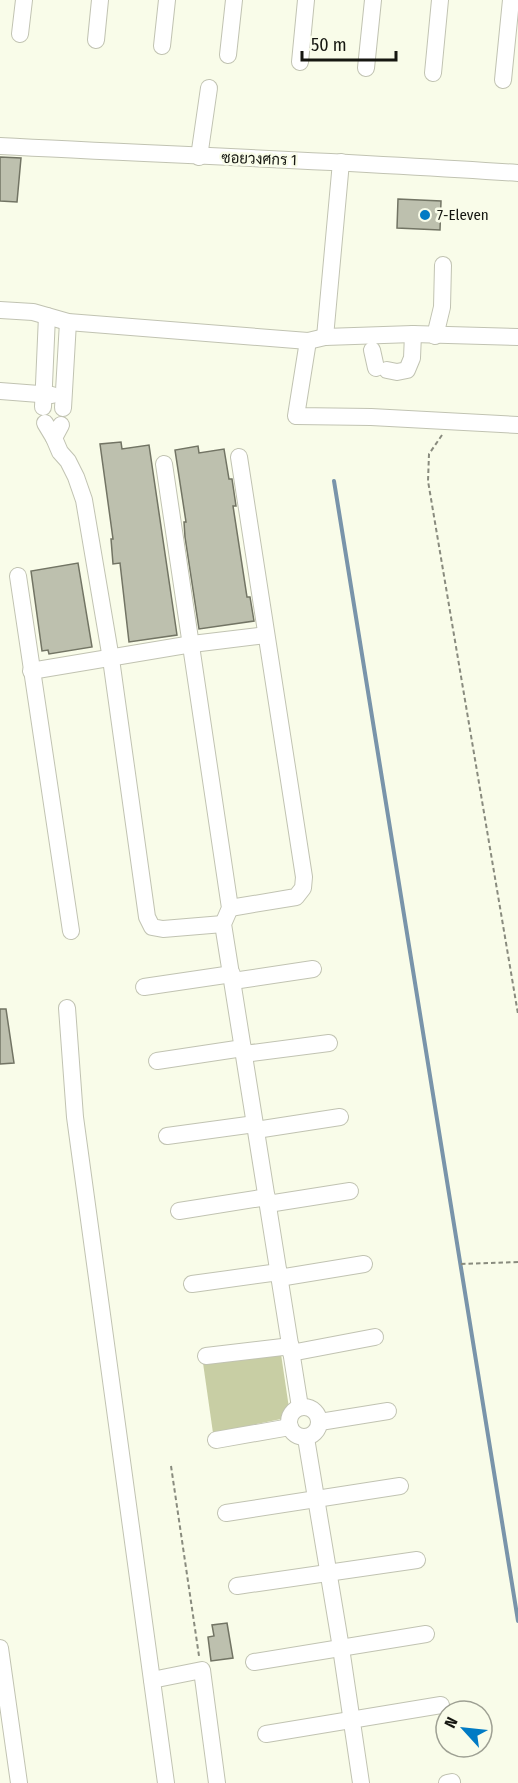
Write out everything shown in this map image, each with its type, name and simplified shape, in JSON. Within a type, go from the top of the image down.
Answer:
[{"type":"street","points":[[20,34],[24,0]]},
{"type":"street","points":[[96,40],[100,0]]},
{"type":"street","points":[[162,46],[166,0]]},
{"type":"street","points":[[228,56],[234,0]]},
{"type":"street","points":[[300,62],[306,0]]},
{"type":"street","points":[[366,68],[373,0]]},
{"type":"street","points":[[433,73],[440,0]]},
{"type":"street","points":[[503,80],[511,0]]},
{"type":"street","points":[[199,157],[209,88]]},
{"type":"street","name":"ซอยวงศกร 1","points":[[0,146],[518,173]]},
{"type":"street","points":[[341,162],[316,339],[296,416],[371,417],[518,425]]},
{"type":"street","points":[[435,336],[442,307],[443,265]]},
{"type":"street","points":[[0,310],[33,312],[68,322],[316,339],[413,334],[518,337]]},
{"type":"street","points":[[46,316],[53,413],[60,452],[68,461],[82,490],[111,659],[147,917],[152,927],[163,929],[223,924]]},
{"type":"street","points":[[53,413],[68,322]]},
{"type":"street","points":[[372,350],[381,369],[397,372],[407,370],[412,358],[413,334]]},
{"type":"street","points":[[0,391],[53,413]]},
{"type":"street","points":[[230,908],[296,897],[303,888],[304,877],[239,457]]},
{"type":"street","points":[[164,464],[230,908],[223,924],[300,1407]]},
{"type":"street","points":[[18,576],[71,931]]},
{"type":"street","points":[[31,671],[192,644],[266,635]]},
{"type":"street","points":[[144,987],[313,969]]},
{"type":"street","points":[[67,1008],[75,1117],[166,1783]]},
{"type":"street","points":[[157,1061],[329,1043]]},
{"type":"street","points":[[167,1136],[339,1117]]},
{"type":"street","points":[[179,1211],[350,1191]]},
{"type":"street","points":[[192,1284],[364,1264]]},
{"type":"street","points":[[206,1356],[291,1350],[375,1338]]},
{"type":"street","points":[[300,1407],[310,1407],[315,1410],[320,1422],[315,1433],[306,1438],[296,1435],[290,1427],[290,1417],[300,1407]]},
{"type":"street","points":[[320,1422],[388,1411]]},
{"type":"street","points":[[216,1440],[290,1427]]},
{"type":"street","points":[[306,1438],[361,1783]]},
{"type":"street","points":[[226,1513],[400,1486]]},
{"type":"street","points":[[237,1586],[417,1560]]},
{"type":"street","points":[[254,1662],[426,1634]]},
{"type":"street","points":[[0,1648],[19,1783]]},
{"type":"street","points":[[152,1680],[201,1670],[217,1783]]},
{"type":"street","points":[[266,1734],[351,1722],[434,1706]]},
{"type":"path","points":[[445,421],[440,439],[429,454],[428,481],[518,1014]]},
{"type":"path","points":[[461,1264],[518,1262]]},
{"type":"path","points":[[171,1466],[201,1670]]},
{"type":"green space","points":[[281,1354],[289,1408],[286,1418],[213,1433],[203,1363]]},
{"type":"building","points":[[0,157],[21,158],[17,202],[0,201]]},
{"type":"building","points":[[398,199],[441,201],[440,230],[397,228]]},
{"type":"building","points":[[121,442],[122,449],[149,445],[177,635],[129,642],[120,563],[113,564],[111,539],[113,539],[100,444]]},
{"type":"building","points":[[198,446],[199,453],[224,449],[229,479],[232,479],[236,506],[233,506],[247,597],[250,597],[254,621],[199,629],[175,450]]},
{"type":"building","points":[[78,563],[92,647],[49,654],[48,650],[42,651],[31,571]]},
{"type":"building","points":[[0,1009],[6,1009],[14,1063],[0,1064]]},
{"type":"building","points":[[227,1623],[233,1658],[211,1661],[208,1637],[214,1636],[212,1625]]},
{"type":"waterway","points":[[334,481],[518,1621]]},
{"type":"place","name":"7-Eleven","points":[[425,215]]}]
